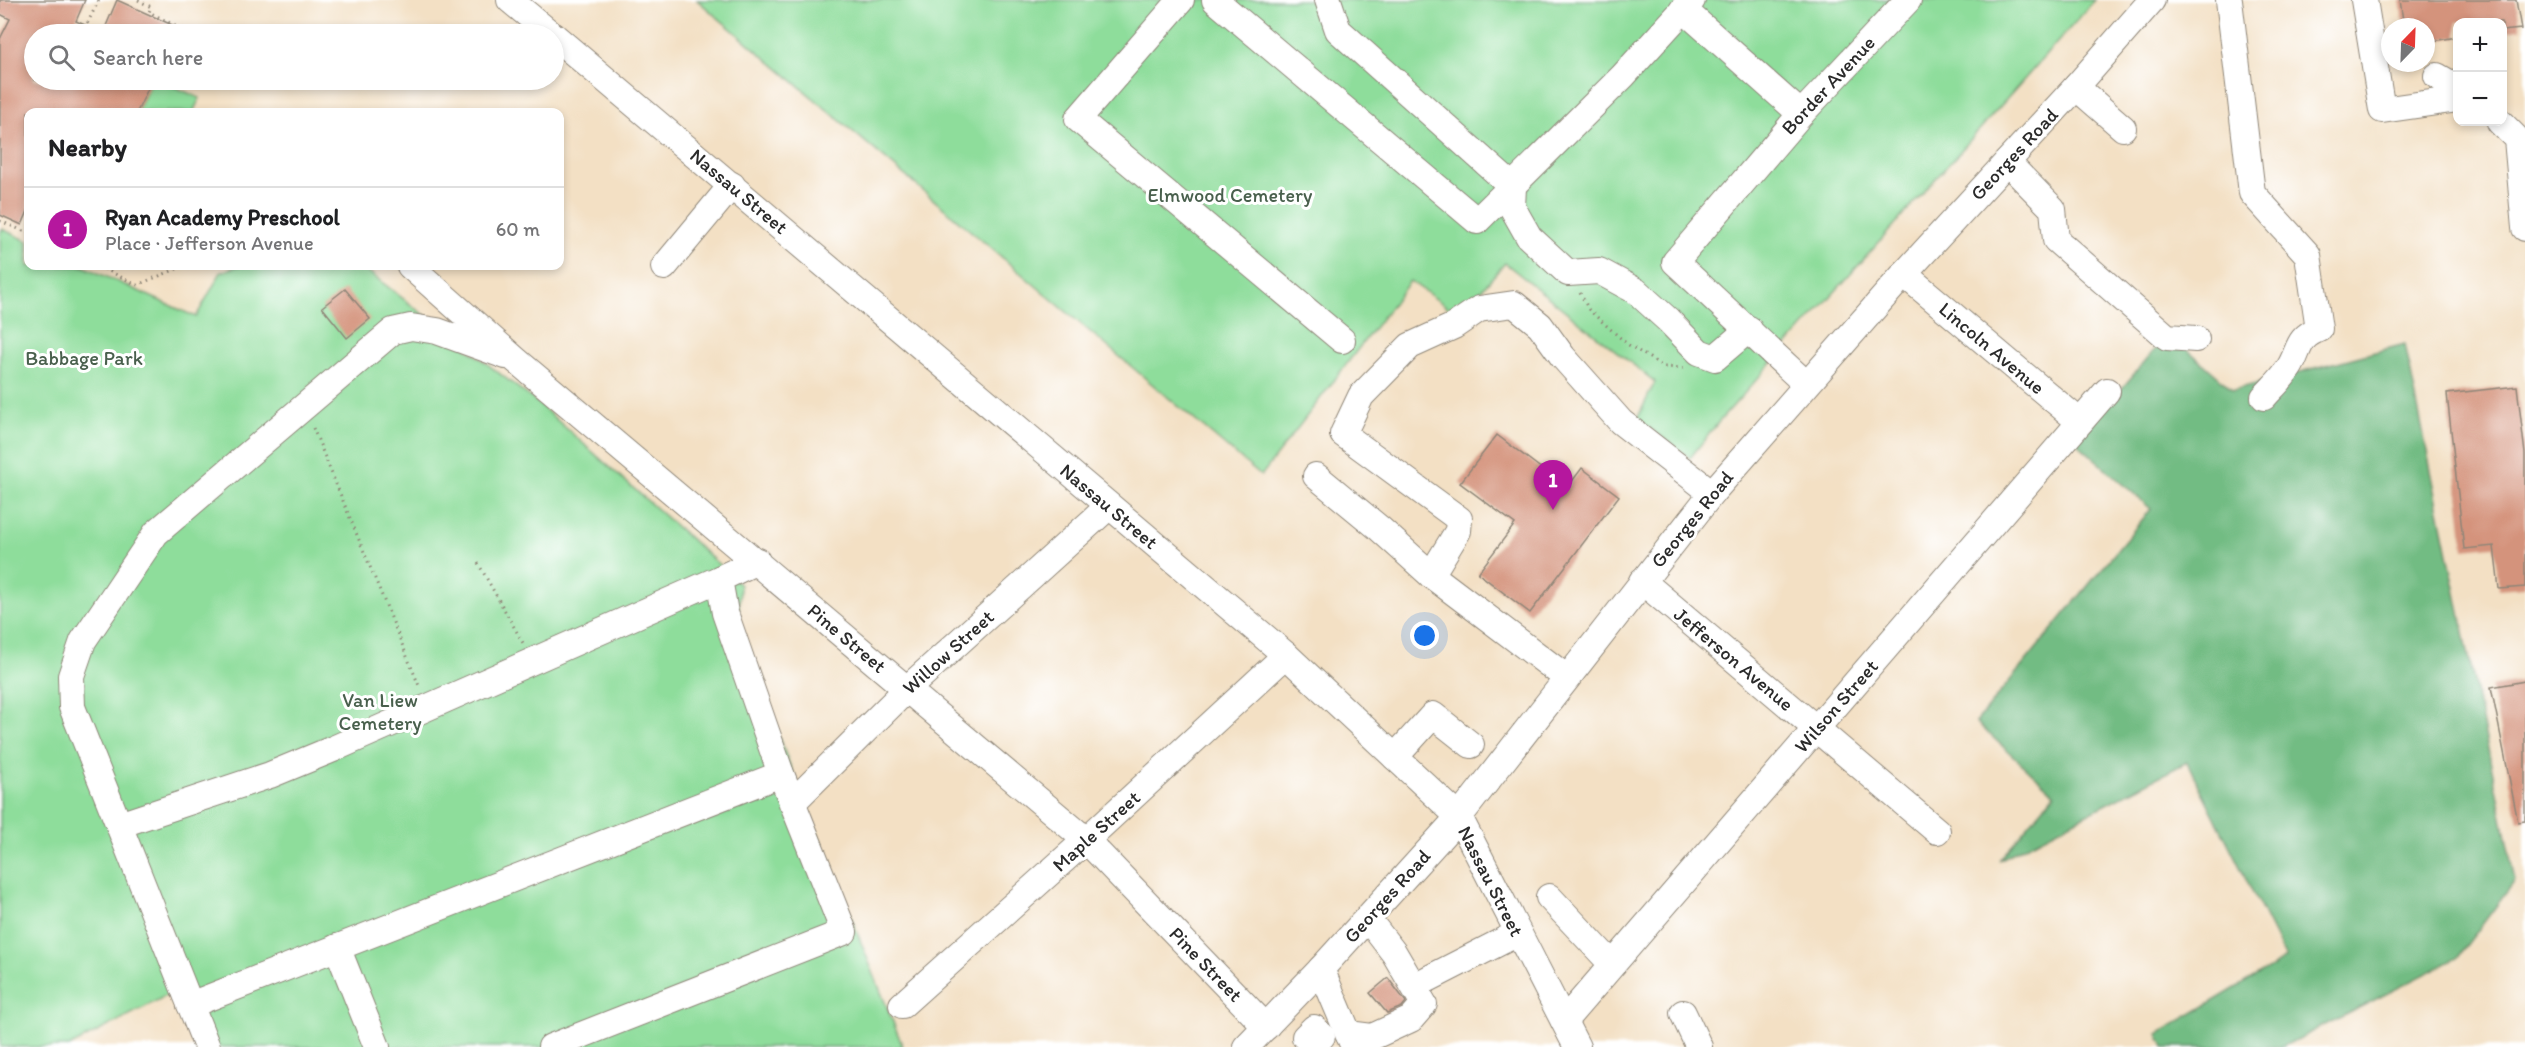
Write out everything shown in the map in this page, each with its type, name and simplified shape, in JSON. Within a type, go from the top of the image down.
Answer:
[{"type":"street","name":"Nassau Street","points":[[510,0],[539,24]]},
{"type":"street","points":[[1181,0],[1078,119],[1342,340]]},
{"type":"street","points":[[1215,0],[1477,221],[1623,76],[1688,5],[1801,114]]},
{"type":"street","points":[[1328,0],[1338,30],[1513,187]]},
{"type":"street","name":"Border Avenue","points":[[1749,329],[1675,262],[1749,172],[1908,0]]},
{"type":"street","name":"Georges Road","points":[[1246,1047],[1321,969],[1459,817],[1712,493],[1904,274],[2076,87],[2152,0]]},
{"type":"street","points":[[2229,0],[2252,193],[2308,255],[2319,328],[2307,333],[2290,367],[2264,398]]},
{"type":"street","points":[[2364,0],[2382,110],[2453,100]]},
{"type":"street","name":"Nassau Street","points":[[564,44],[1286,655],[1459,817],[1577,1047]]},
{"type":"street","points":[[2076,87],[2123,128]]},
{"type":"street","points":[[2514,132],[2525,228]]},
{"type":"street","points":[[2007,162],[2053,209],[2056,240],[2168,337],[2196,339]]},
{"type":"street","points":[[664,267],[732,184]]},
{"type":"street","points":[[1513,187],[1512,207],[1529,237],[1568,273],[1599,271],[1636,291],[1699,352],[1715,358],[1749,329],[1806,384]]},
{"type":"street","name":"Pine Street","points":[[415,270],[517,361],[1086,840],[1266,1027]]},
{"type":"street","name":"Lincoln Avenue","points":[[1904,274],[2080,422]]},
{"type":"street","points":[[1431,575],[1458,531],[1460,519],[1343,434],[1361,396],[1410,346],[1454,326],[1479,309],[1514,304],[1540,325],[1563,357],[1621,422],[1712,493]]},
{"type":"street","points":[[207,1047],[72,707],[70,676],[83,641],[156,533],[393,331],[411,327],[437,331],[517,361]]},
{"type":"street","name":"Wilson Street","points":[[1564,1021],[2108,391]]},
{"type":"street","points":[[1316,476],[1431,575],[1567,678]]},
{"type":"street","name":"Willow Street","points":[[792,803],[907,689],[1109,506]]},
{"type":"street","points":[[119,825],[270,775],[757,561]]},
{"type":"street","points":[[550,1047],[597,1039],[844,932],[781,774],[725,613],[719,579]]},
{"type":"street","name":"Jefferson Avenue","points":[[1642,581],[1937,831]]},
{"type":"street","name":"Maple Street","points":[[902,1005],[1086,840],[1286,655]]},
{"type":"street","points":[[1395,757],[1433,715],[1471,745]]},
{"type":"street","points":[[190,1005],[781,774]]},
{"type":"street","points":[[1549,897],[1612,964]]},
{"type":"street","points":[[1312,1038],[1347,1031],[1372,1037],[1411,1018],[1424,1004],[1394,953],[1367,918]]},
{"type":"street","points":[[1426,980],[1518,933]]},
{"type":"street","points":[[337,947],[377,1047]]},
{"type":"street","points":[[1321,969],[1347,1031]]},
{"type":"street","points":[[1683,1014],[1699,1047]]},
{"type":"path","points":[[87,24],[99,0]]},
{"type":"path","points":[[138,0],[151,7],[149,12],[172,24]]},
{"type":"path","points":[[0,221],[24,231]]},
{"type":"path","points":[[107,270],[137,285],[174,270]]},
{"type":"path","points":[[1568,273],[1589,310],[1627,344],[1664,368],[1694,368],[1715,358]]},
{"type":"path","points":[[304,406],[427,706]]},
{"type":"path","points":[[478,563],[532,660]]},
{"type":"green space","name":"Elmwood Cemetery","points":[[697,0],[2095,0],[1717,424],[1690,458],[1637,419],[1655,382],[1505,263],[1459,315],[1410,281],[1261,476]]},
{"type":"green space","points":[[147,90],[182,90],[200,98],[195,108],[139,108]]},
{"type":"green space","name":"Van Liew Cemetery","points":[[2,229],[24,239],[24,270],[92,270],[196,317],[221,272],[227,270],[366,270],[539,404],[724,569],[740,585],[738,636],[903,1047],[196,1047],[173,992],[69,1047],[0,1047],[0,234]]},
{"type":"green space","points":[[2169,333],[2233,390],[2405,344],[2515,881],[2457,958],[2282,1047],[2164,1047],[2158,1034],[2286,958],[2187,762],[1999,860],[2055,794],[1976,722],[2151,509],[2076,442]]},
{"type":"building","points":[[0,0],[85,0],[76,21],[83,24],[24,24],[24,90],[147,90],[139,108],[24,108],[24,220],[22,225],[0,215],[0,39],[10,19],[0,14]]},
{"type":"building","points":[[117,0],[170,24],[107,24]]},
{"type":"building","points":[[2400,0],[2516,0],[2521,29],[2507,30],[2507,18],[2453,18],[2453,38],[2435,41],[2435,18],[2403,18]]},
{"type":"building","points":[[345,289],[370,319],[347,338],[322,307]]},
{"type":"building","points":[[2517,386],[2525,454],[2525,587],[2499,589],[2494,546],[2464,549],[2447,394]]},
{"type":"building","points":[[1497,435],[1567,488],[1582,468],[1619,496],[1530,613],[1478,573],[1515,524],[1460,483]]},
{"type":"building","points":[[2525,681],[2525,821],[2518,822],[2491,687]]},
{"type":"building","points":[[1388,978],[1406,1002],[1402,1007],[1387,1013],[1370,993]]},
{"type":"place","name":"Ryan Academy Preschool","points":[[1553,510]]},
{"type":"park label","name":"Babbage Park","points":[[84,358]]}]
